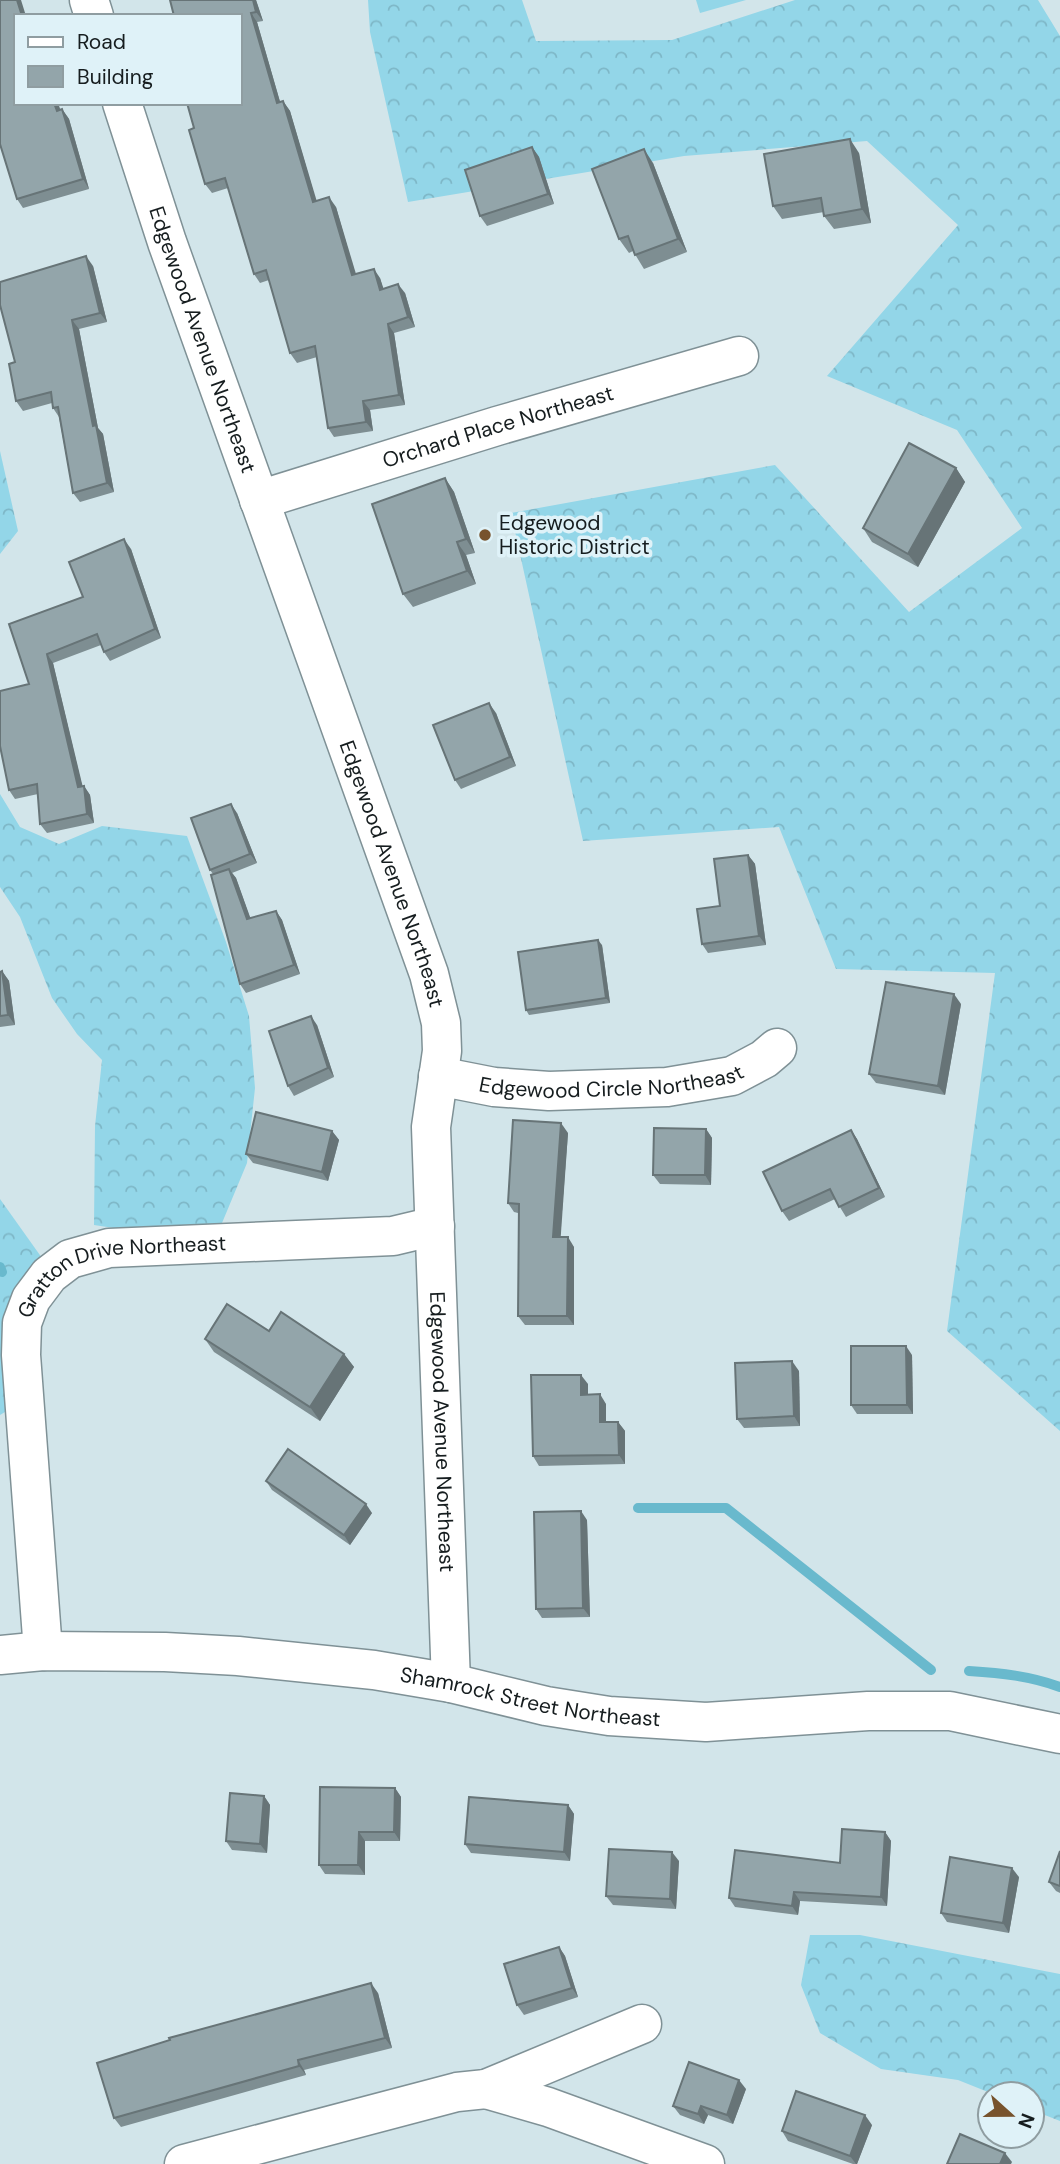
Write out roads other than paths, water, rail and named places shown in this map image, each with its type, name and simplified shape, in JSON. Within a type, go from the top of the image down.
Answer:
[{"type":"street","name":"Edgewood Avenue Northeast","points":[[123,105],[167,242],[429,974],[441,1023],[442,1051],[431,1127],[451,1683]]},
{"type":"street","name":"Orchard Place Northeast","points":[[259,500],[497,426],[739,356]]},
{"type":"street","name":"Edgewood Circle Northeast","points":[[438,1076],[494,1087],[549,1091],[667,1087],[732,1076],[764,1059],[777,1048]]},
{"type":"street","name":"Gratton Drive Northeast","points":[[43,1651],[21,1355],[22,1323],[31,1299],[49,1275],[70,1259],[109,1248],[393,1236],[435,1226]]},
{"type":"street","name":"Shamrock Street Northeast","points":[[0,1655],[43,1651],[165,1652],[238,1656],[374,1670],[451,1683],[546,1706],[610,1716],[706,1722],[868,1711],[950,1711],[1060,1734]]},
{"type":"street","points":[[184,2164],[457,2092],[486,2089],[642,2024]]},
{"type":"street","points":[[486,2089],[548,2107],[705,2164]]},
{"type":"waterway","points":[[0,1267],[2,1272]]},
{"type":"waterway","points":[[638,1508],[726,1508],[931,1670]]},
{"type":"waterway","points":[[969,1671],[1038,1680],[1060,1687]]},
{"type":"place","name":"Edgewood Historic District","points":[[485,535]]}]
